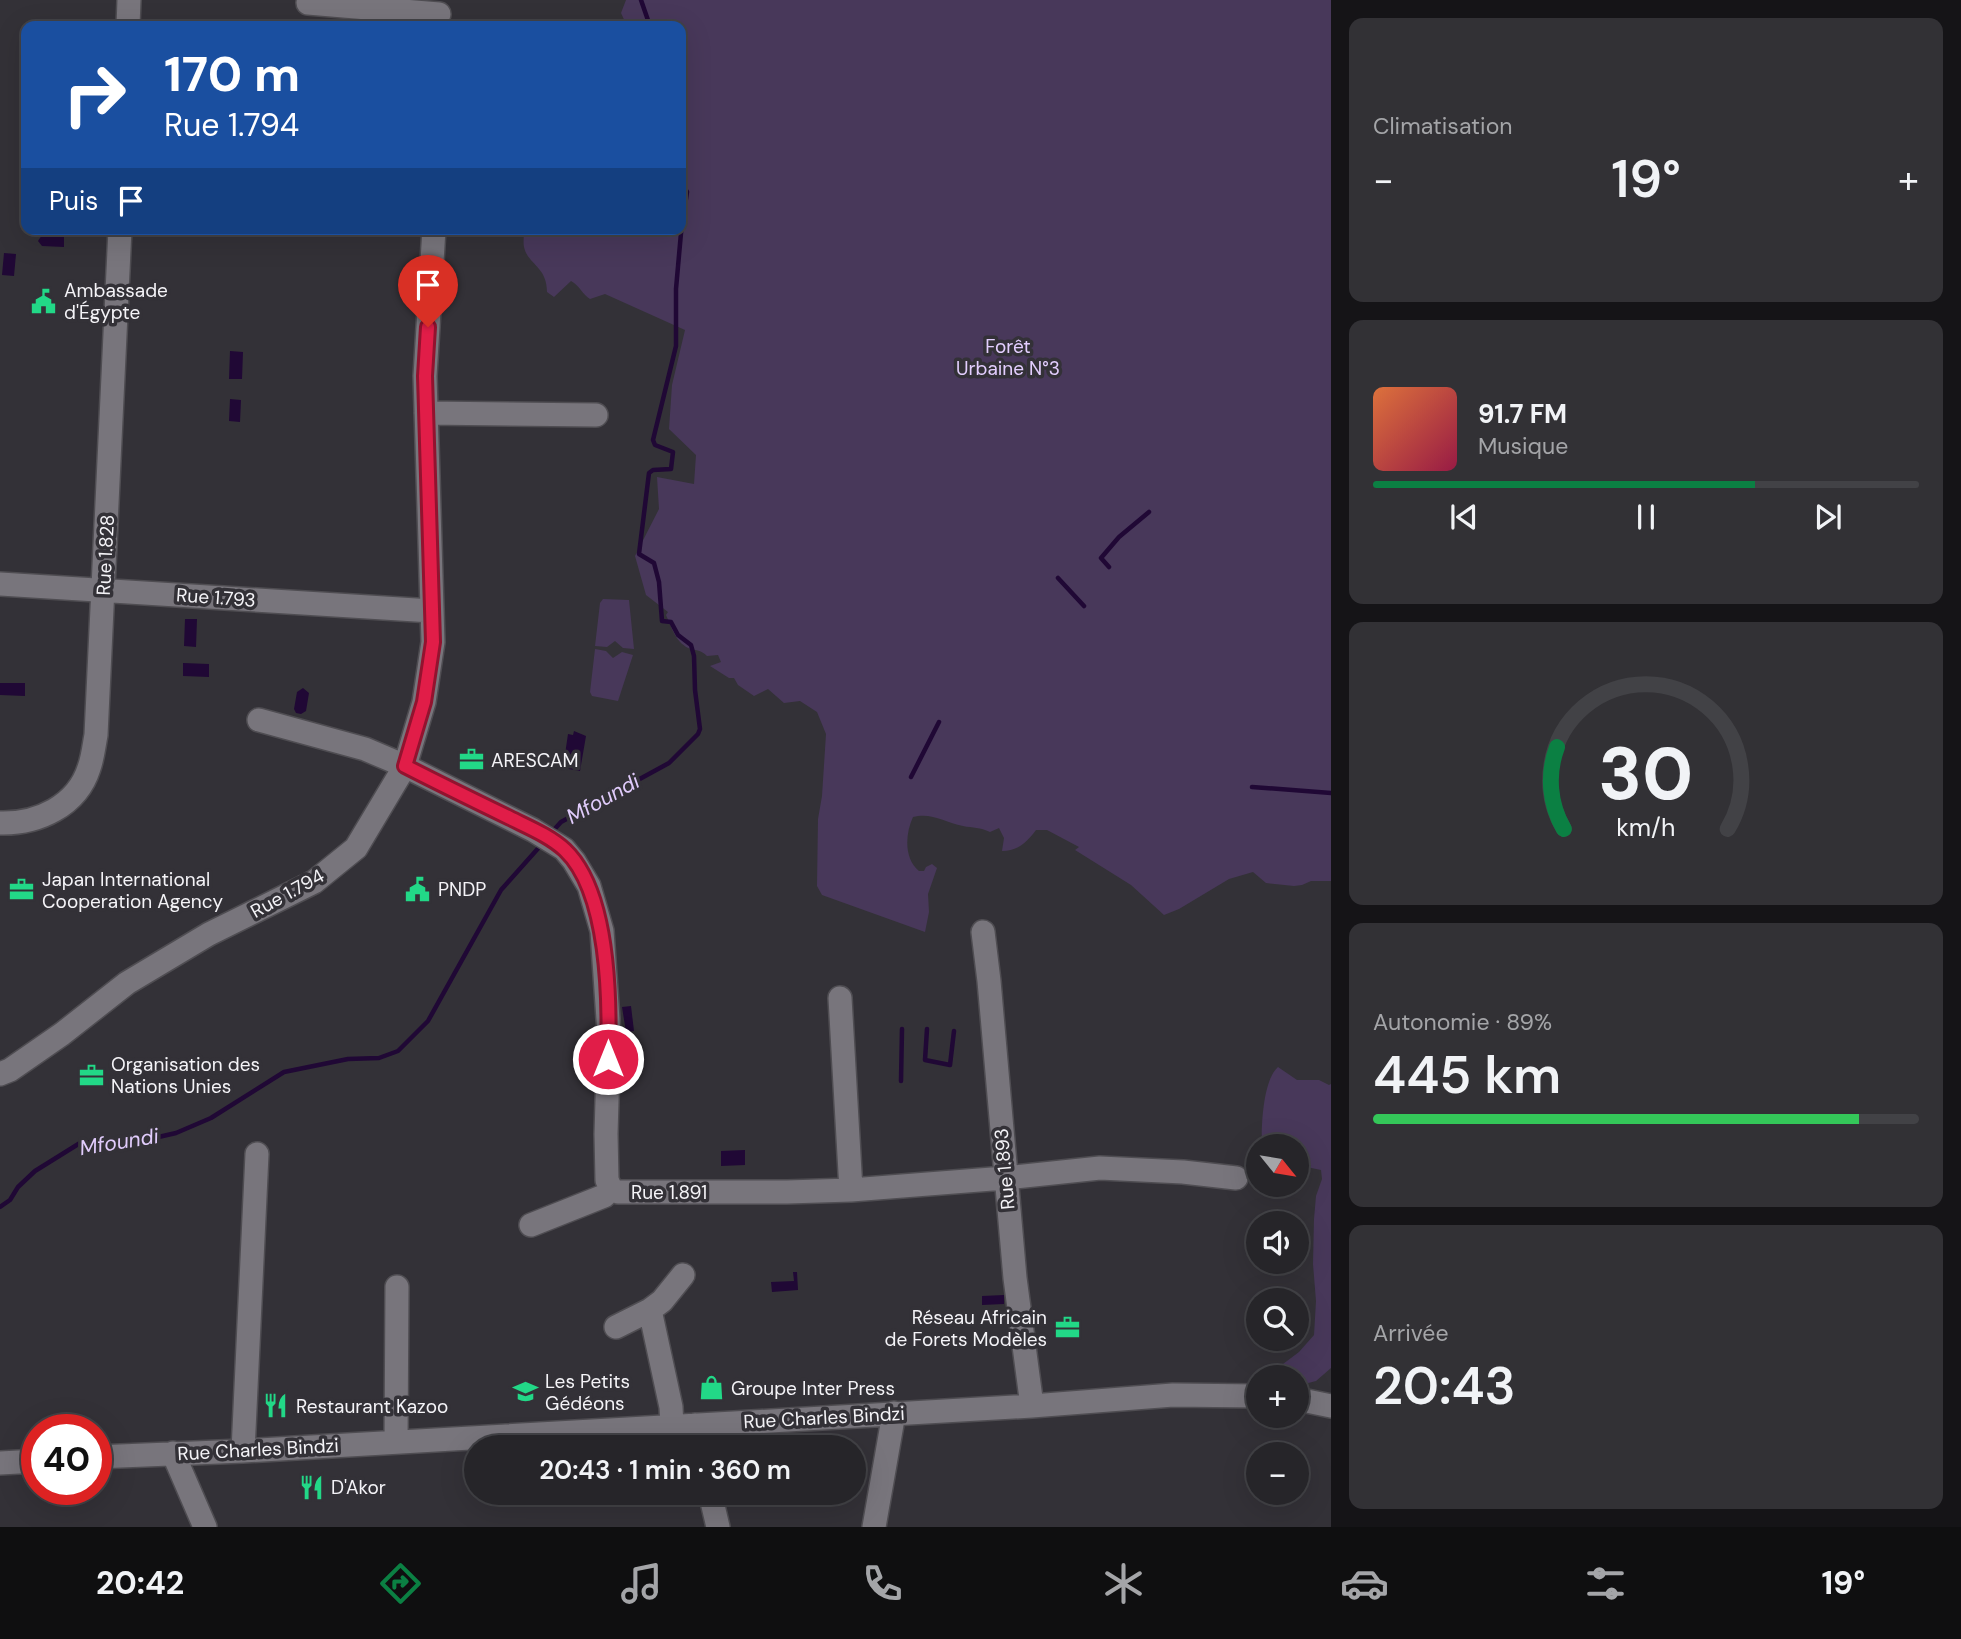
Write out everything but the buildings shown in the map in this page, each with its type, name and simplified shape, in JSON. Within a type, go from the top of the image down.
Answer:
[{"type":"street","points":[[128,21],[129,0]]},
{"type":"street","points":[[308,3],[439,13]]},
{"type":"street","name":"Rue 1.828","points":[[0,823],[25,822],[44,817],[58,808],[82,783],[89,769],[96,734],[120,235]]},
{"type":"street","name":"Rue 1.794","points":[[0,1074],[62,1034],[127,983],[209,934],[314,882],[356,849],[405,766],[424,702],[433,642],[425,376],[433,235]]},
{"type":"street","points":[[426,413],[596,415]]},
{"type":"street","name":"Rue 1.793","points":[[0,584],[432,611]]},
{"type":"street","name":"Rue 1.891","points":[[259,720],[365,749],[405,766],[533,830],[564,849],[574,861],[589,886],[602,931],[609,1034],[607,1180],[611,1189],[618,1192],[851,1190],[1100,1168],[1236,1178]]},
{"type":"street","name":"Rue 1.893","points":[[983,932],[1019,1314],[1032,1406]]},
{"type":"street","points":[[840,998],[851,1190]]},
{"type":"street","points":[[243,1451],[257,1154]]},
{"type":"street","points":[[531,1225],[604,1196],[611,1189]]},
{"type":"street","points":[[616,1327],[662,1301],[684,1275]]},
{"type":"street","points":[[396,1442],[397,1287]]},
{"type":"street","points":[[650,1310],[671,1407],[689,1433]]},
{"type":"street","points":[[1313,1402],[1331,1387]]},
{"type":"street","name":"Rue Charles Bindzi","points":[[112,1456],[396,1442],[689,1433],[894,1413],[1173,1395],[1246,1396]]},
{"type":"street","points":[[874,1527],[894,1413]]},
{"type":"street","points":[[173,1453],[205,1527]]},
{"type":"street","points":[[0,1463],[21,1462]]},
{"type":"street","points":[[713,1505],[718,1527]]},
{"type":"green space","name":"Forêt Urbaine N°3","points":[[626,0],[1331,0],[1331,881],[1311,881],[1294,886],[1266,883],[1253,872],[1229,879],[1164,915],[1131,885],[1075,850],[1079,847],[1047,830],[1036,830],[1022,845],[1002,851],[1004,838],[999,828],[990,832],[920,816],[913,817],[908,831],[908,853],[919,871],[924,871],[932,864],[937,868],[928,894],[929,912],[925,932],[822,895],[817,886],[818,819],[826,734],[817,712],[800,701],[784,703],[768,689],[754,696],[738,685],[734,678],[729,678],[710,666],[721,662],[718,655],[707,656],[686,647],[675,635],[666,615],[668,612],[646,595],[635,556],[659,509],[657,477],[694,484],[696,455],[669,429],[672,385],[685,330],[605,294],[590,299],[571,281],[554,297],[547,292],[541,271],[529,258],[524,247],[524,235],[686,235],[686,21],[625,21],[621,13]]},
{"type":"green space","points":[[603,599],[629,600],[634,649],[623,648],[615,641],[607,647],[595,646],[600,603]]},
{"type":"green space","points":[[595,649],[606,651],[613,658],[622,652],[633,655],[618,701],[592,696],[590,692]]},
{"type":"green space","points":[[1278,1067],[1297,1080],[1319,1080],[1331,1084],[1331,1368],[1316,1381],[1309,1383],[1309,1365],[1282,1365],[1300,1351],[1309,1351],[1309,1341],[1314,1335],[1314,1219],[1316,1196],[1322,1179],[1321,1170],[1309,1168],[1309,1134],[1262,1134],[1266,1093]]},
{"type":"shaded area","points":[[42,235],[64,236],[64,247],[42,246],[38,241]]},
{"type":"shaded area","points":[[4,253],[16,254],[14,276],[2,275]]},
{"type":"shaded area","points":[[230,351],[243,352],[242,379],[229,379]]},
{"type":"shaded area","points":[[230,399],[241,400],[240,422],[229,421]]},
{"type":"shaded area","points":[[185,619],[197,619],[196,647],[184,646]]},
{"type":"shaded area","points":[[183,663],[209,664],[209,677],[183,676]]},
{"type":"shaded area","points":[[0,683],[25,683],[25,696],[0,695]]},
{"type":"shaded area","points":[[303,688],[309,693],[306,711],[301,714],[294,709],[297,692]]},
{"type":"shaded area","points":[[574,731],[586,736],[580,771],[563,768],[568,734],[573,735]]},
{"type":"shaded area","points":[[631,1006],[634,1031],[626,1032],[622,1007]]},
{"type":"shaded area","points":[[745,1150],[745,1165],[721,1166],[721,1151]]},
{"type":"shaded area","points":[[793,1272],[797,1272],[798,1290],[772,1292],[771,1282],[794,1281]]},
{"type":"shaded area","points":[[1004,1295],[1004,1304],[982,1305],[982,1296]]},
{"type":"waterway","name":"Mfoundi","points":[[641,0],[648,21]]},
{"type":"waterway","name":"Mfoundi","points":[[686,190],[686,199]]},
{"type":"waterway","name":"Mfoundi","points":[[552,832],[561,822],[669,763],[700,729],[691,645],[678,635],[671,622],[662,621],[659,582],[654,563],[639,554],[649,473],[653,470],[671,469],[673,452],[655,445],[653,440],[676,346],[676,289],[681,235]]},
{"type":"waterway","points":[[1109,567],[1101,558],[1119,537],[1149,512]]},
{"type":"waterway","points":[[1058,578],[1084,606]]},
{"type":"waterway","points":[[911,777],[939,722]]},
{"type":"waterway","points":[[1252,787],[1331,793]]},
{"type":"waterway","name":"Mfoundi","points":[[0,1207],[10,1200],[18,1187],[35,1171],[80,1143],[141,1141],[176,1133],[211,1118],[284,1072],[348,1059],[379,1058],[398,1051],[428,1021],[501,890],[542,844]]},
{"type":"waterway","points":[[901,1081],[902,1029]]},
{"type":"waterway","points":[[927,1029],[925,1060],[950,1065],[954,1031]]},
{"type":"place","name":"Ambassade d'Égypte","points":[[44,301]]},
{"type":"place","name":"ARESCAM","points":[[471,760]]},
{"type":"place","name":"PNDP","points":[[418,889]]},
{"type":"place","name":"Japan International Cooperation Agency","points":[[22,890]]},
{"type":"place","name":"Organisation des Nations Unies","points":[[91,1075]]},
{"type":"place","name":"Réseau Africain de Forets Modèles","points":[[1067,1328]]},
{"type":"place","name":"Groupe Inter Press","points":[[711,1388]]},
{"type":"place","name":"Les Petits Gédéons","points":[[525,1392]]},
{"type":"place","name":"Restaurant Kazoo","points":[[276,1406]]},
{"type":"place","name":"D'Akor","points":[[311,1487]]},
{"type":"route","points":[[428,327],[425,376],[433,642],[424,702],[405,766],[533,830],[564,849],[574,861],[589,886],[600,917],[609,1034],[608,1059]]}]
